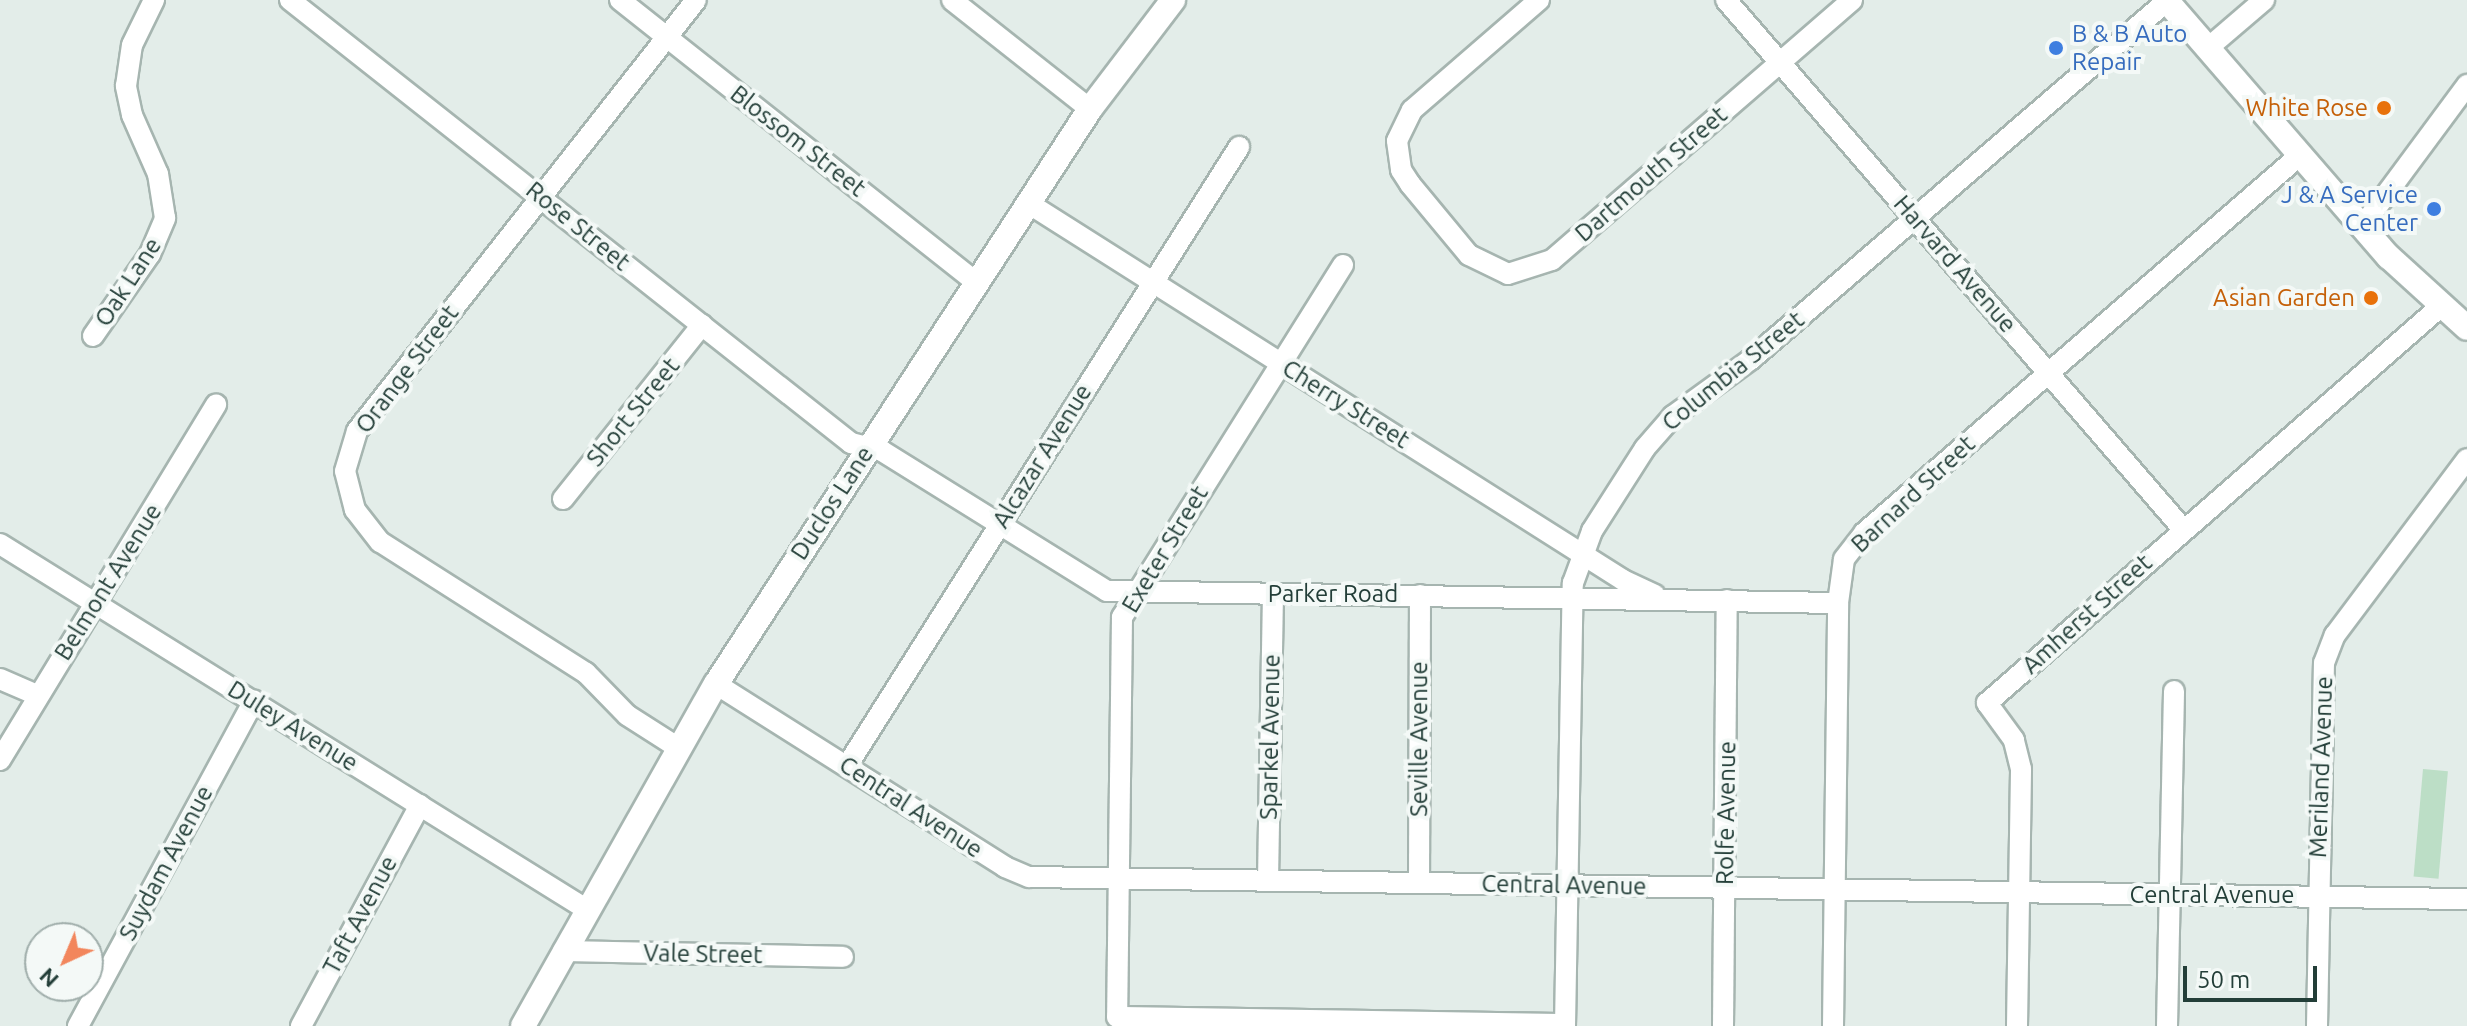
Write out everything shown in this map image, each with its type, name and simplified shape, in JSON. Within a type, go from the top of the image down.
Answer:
[{"type":"street","name":"Oak Lane","points":[[93,336],[150,254],[165,218],[158,174],[132,115],[126,86],[132,45],[154,0]]},
{"type":"street","name":"Rose Street","points":[[290,0],[851,443],[868,447]]},
{"type":"street","name":"Blossom Street","points":[[620,0],[976,282]]},
{"type":"street","name":"Orange Street","points":[[677,747],[627,715],[586,673],[380,542],[360,518],[347,490],[348,451],[357,431],[696,0]]},
{"type":"street","points":[[952,0],[1090,109]]},
{"type":"street","name":"Duclos Lane","points":[[523,1026],[677,747],[716,684],[1090,109],[1173,0]]},
{"type":"street","name":"Dartmouth Street","points":[[1539,0],[1412,110],[1400,127],[1401,170],[1469,255],[1494,271],[1521,274],[1538,268],[1852,0]]},
{"type":"street","name":"Harvard Avenue","points":[[1726,0],[2183,529]]},
{"type":"street","points":[[2166,0],[2362,227],[2440,307],[2467,328]]},
{"type":"street","name":"Columbia Street","points":[[1565,1025],[1572,597],[1580,552],[1645,448],[1673,416],[1750,360],[2166,0]]},
{"type":"street","points":[[2208,48],[2264,0]]},
{"type":"street","points":[[2362,227],[2467,85]]},
{"type":"street","name":"Alcazar Avenue","points":[[847,766],[1239,147]]},
{"type":"street","name":"Barnard Street","points":[[1833,1026],[1839,573],[1852,546],[2048,371],[2300,155]]},
{"type":"street","name":"Cherry Street","points":[[1028,203],[1580,552],[1666,600]]},
{"type":"street","name":"Exeter Street","points":[[1200,1022],[1117,1017],[1116,879],[1122,617],[1134,593],[1343,265]]},
{"type":"street","name":"Amherst Street","points":[[2017,1026],[2019,755],[1987,703],[2440,307]]},
{"type":"street","name":"Short Street","points":[[563,499],[702,325]]},
{"type":"street","name":"Belmont Avenue","points":[[0,760],[93,600],[216,405]]},
{"type":"street","name":"Parker Road","points":[[868,447],[1001,524],[1102,589],[1134,593],[1838,603]]},
{"type":"street","name":"Meriland Avenue","points":[[2317,1026],[2326,655],[2335,635],[2467,459]]},
{"type":"street","name":"Duley Avenue","points":[[0,544],[586,909]]},
{"type":"street","name":"Sparkel Avenue","points":[[1268,880],[1273,594]]},
{"type":"street","name":"Seville Avenue","points":[[1419,882],[1420,595]]},
{"type":"street","name":"Rolfe Avenue","points":[[1723,1026],[1727,600]]},
{"type":"street","points":[[0,679],[37,695]]},
{"type":"street","name":"Central Avenue","points":[[716,684],[1017,873],[1116,879],[2467,899]]},
{"type":"street","points":[[2167,1026],[2174,691]]},
{"type":"street","name":"Suydam Avenue","points":[[78,1026],[254,701]]},
{"type":"street","name":"Taft Avenue","points":[[301,1026],[420,805]]},
{"type":"street","name":"Vale Street","points":[[563,951],[843,957]]},
{"type":"street","points":[[1200,1022],[1565,1025]]},
{"type":"green space","points":[[2423,769],[2448,771],[2438,879],[2414,877]]},
{"type":"place","name":"B & B Auto Repair","points":[[2056,48]]},
{"type":"place","name":"White Rose","points":[[2384,108]]},
{"type":"place","name":"J & A Service Center","points":[[2434,209]]},
{"type":"place","name":"Asian Garden","points":[[2371,298]]}]
